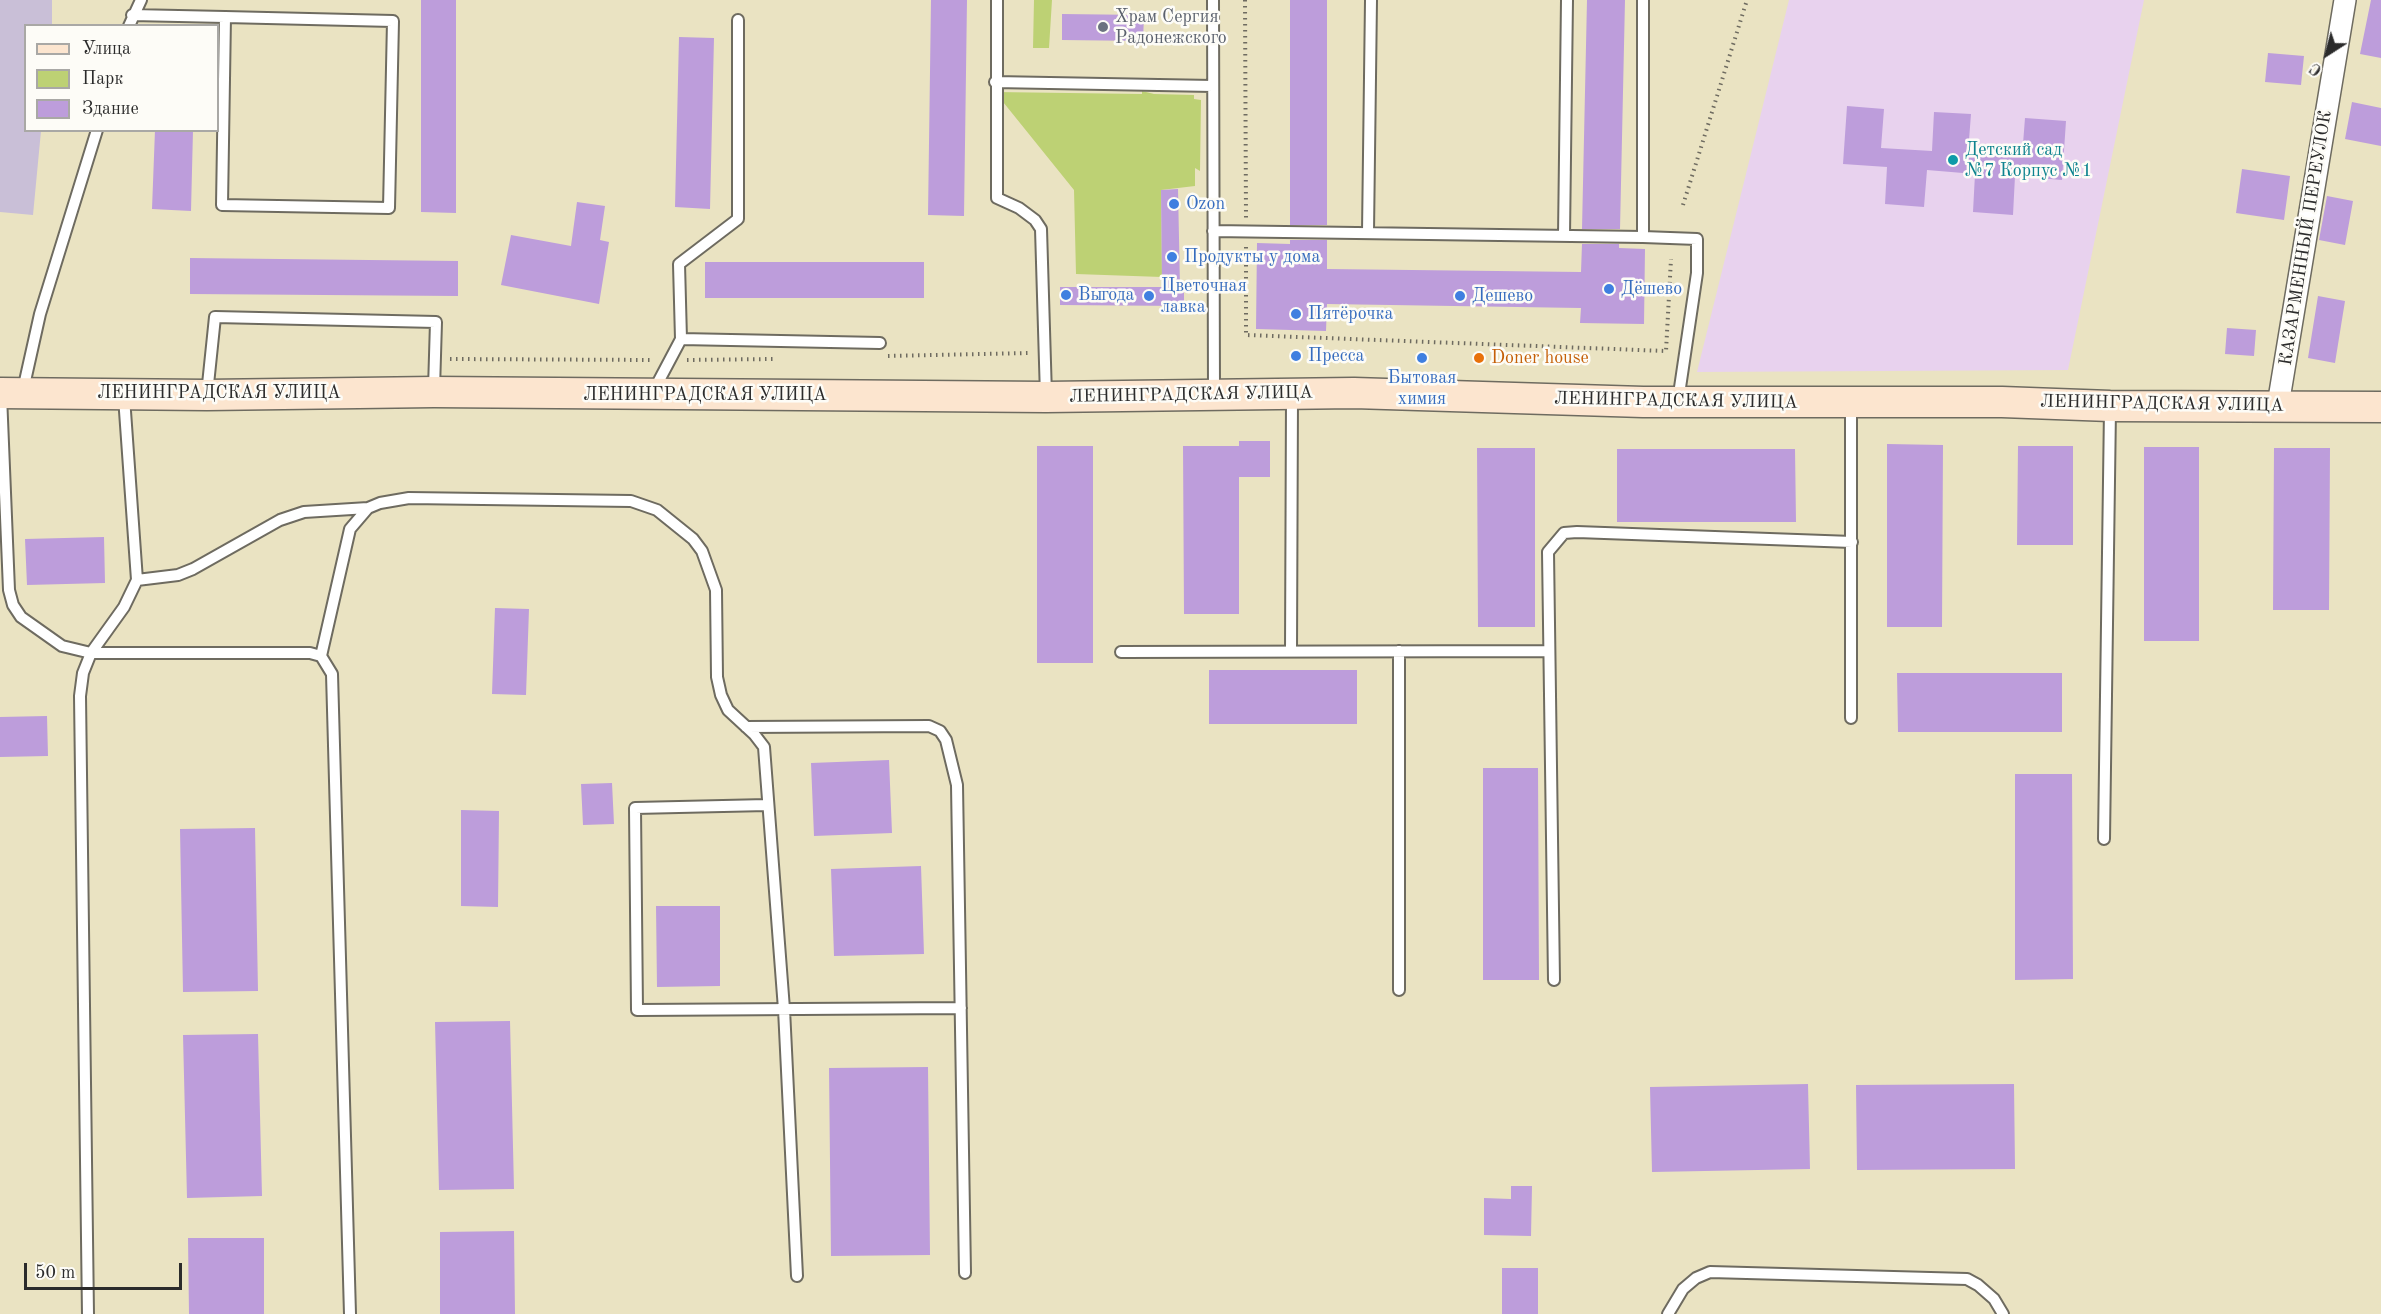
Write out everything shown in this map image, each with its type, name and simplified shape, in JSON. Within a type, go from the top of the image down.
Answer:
[{"type":"street","name":"КАЗАРМЕННЫЙ ПЕРЕУЛОК","points":[[2278,405],[2345,0]]},
{"type":"street","name":"ЛЕНИНГРАДСКАЯ УЛИЦА","points":[[8,393],[434,392],[1046,397],[1291,393],[1677,402],[2002,402],[2110,406],[2381,407]]},
{"type":"lane","points":[[130,20],[141,0]]},
{"type":"lane","points":[[997,0],[995,82],[997,198],[1019,208],[1035,220],[1041,229],[1046,397]]},
{"type":"lane","points":[[1213,0],[1214,394]]},
{"type":"lane","points":[[1368,232],[1371,0]]},
{"type":"lane","points":[[1564,236],[1567,0]]},
{"type":"lane","points":[[1643,0],[1643,237]]},
{"type":"lane","points":[[130,20],[225,17],[393,21],[389,208],[222,205],[225,17]]},
{"type":"lane","points":[[651,395],[672,361],[681,339],[679,264],[738,219],[738,20]]},
{"type":"lane","points":[[995,82],[1214,86]]},
{"type":"lane","points":[[96,132],[40,314],[8,393],[9,590],[13,604],[21,617],[62,646],[91,653],[310,653],[321,656],[332,674],[350,1314]]},
{"type":"lane","points":[[1213,231],[1697,239],[1697,273],[1677,402]]},
{"type":"lane","points":[[207,394],[214,318],[436,322],[434,392]]},
{"type":"lane","points":[[681,339],[880,343]]},
{"type":"lane","points":[[1291,393],[1291,651]]},
{"type":"lane","points":[[88,1314],[80,696],[83,673],[91,653],[124,607],[137,580],[124,394]]},
{"type":"lane","points":[[1850,402],[1851,718]]},
{"type":"lane","points":[[2104,839],[2110,406]]},
{"type":"lane","points":[[137,580],[178,575],[194,569],[280,519],[304,512],[368,508],[380,503],[409,498],[631,501],[657,510],[693,539],[702,551],[716,590],[717,677],[720,695],[728,710],[764,747],[784,1009],[797,1276]]},
{"type":"lane","points":[[321,656],[350,529],[368,508]]},
{"type":"lane","points":[[1554,980],[1548,552],[1564,533],[1577,532],[1852,542]]},
{"type":"lane","points":[[1399,651],[1399,990]]},
{"type":"lane","points":[[1121,652],[1549,651]]},
{"type":"lane","points":[[746,727],[929,726],[940,731],[949,749],[957,785],[965,1273]]},
{"type":"lane","points":[[767,805],[634,807],[637,1010],[961,1008]]},
{"type":"lane","points":[[1668,1314],[1683,1289],[1696,1278],[1710,1272],[1967,1279],[1994,1299],[2003,1314]]},
{"type":"path","points":[[1245,0],[1246,335],[1666,351],[1671,259]]},
{"type":"path","points":[[1683,205],[1747,0]]},
{"type":"shaded area","points":[[0,0],[52,0],[52,24],[24,24],[24,132],[41,132],[33,215],[0,212]]},
{"type":"shaded area","points":[[1789,0],[2144,0],[2068,370],[1697,372]]},
{"type":"green space","points":[[1034,0],[1052,0],[1049,48],[1033,48]]},
{"type":"green space","points":[[1142,91],[1154,94],[1194,95],[1194,99],[1201,100],[1200,171],[1195,168],[1195,186],[1161,190],[1162,277],[1076,274],[1074,190],[995,92],[1142,94]]},
{"type":"building","points":[[421,0],[456,0],[456,213],[421,212]]},
{"type":"building","points":[[931,0],[967,0],[964,216],[928,215]]},
{"type":"building","points":[[1290,0],[1327,0],[1327,225],[1290,225]]},
{"type":"building","points":[[1587,0],[1625,0],[1620,229],[1582,229]]},
{"type":"building","points":[[2371,0],[2381,0],[2381,58],[2360,54]]},
{"type":"building","name":"Храм Сергия Радонежского","points":[[1062,14],[1144,15],[1143,41],[1062,40]]},
{"type":"building","points":[[679,37],[714,38],[710,209],[675,207]]},
{"type":"building","points":[[2268,53],[2304,56],[2301,85],[2265,82]]},
{"type":"building","points":[[2352,102],[2381,108],[2381,146],[2345,139]]},
{"type":"building","name":"Детский сад №7 Корпус №1","points":[[1847,106],[1884,109],[1881,148],[1932,151],[1934,112],[1971,114],[1968,153],[2022,157],[2025,118],[2066,121],[2062,180],[2015,176],[2013,215],[1973,212],[1975,174],[1927,170],[1924,207],[1885,204],[1887,167],[1843,164]]},
{"type":"building","points":[[155,132],[193,132],[191,211],[152,209]]},
{"type":"building","points":[[2242,169],[2290,176],[2284,220],[2236,213]]},
{"type":"building","points":[[1178,189],[1180,287],[1184,287],[1184,306],[1060,305],[1060,287],[1162,287],[1161,190]]},
{"type":"building","points":[[2327,196],[2353,201],[2345,245],[2319,240]]},
{"type":"building","points":[[577,202],[605,206],[600,240],[609,242],[599,304],[501,285],[511,235],[571,246]]},
{"type":"building","points":[[1290,240],[1327,240],[1327,269],[1581,272],[1582,244],[1619,244],[1619,248],[1645,249],[1644,324],[1580,323],[1581,308],[1327,304],[1326,331],[1256,329],[1257,243],[1290,244]]},
{"type":"building","points":[[190,258],[458,261],[458,296],[190,294]]},
{"type":"building","points":[[705,262],[924,262],[924,298],[705,298]]},
{"type":"building","points":[[2318,296],[2345,301],[2335,363],[2308,358]]},
{"type":"building","points":[[2227,328],[2256,330],[2254,356],[2225,354]]},
{"type":"building","points":[[1239,441],[1270,441],[1270,477],[1239,477],[1239,614],[1184,614],[1183,446],[1239,446]]},
{"type":"building","points":[[1887,444],[1943,445],[1942,627],[1887,627]]},
{"type":"building","points":[[1037,446],[1093,446],[1093,663],[1037,663]]},
{"type":"building","points":[[2018,446],[2073,446],[2073,545],[2017,545]]},
{"type":"building","points":[[2144,447],[2199,447],[2199,641],[2144,641]]},
{"type":"building","points":[[1477,448],[1535,448],[1535,627],[1478,627]]},
{"type":"building","points":[[2274,448],[2330,448],[2329,610],[2273,610]]},
{"type":"building","points":[[1617,449],[1795,449],[1796,522],[1617,522]]},
{"type":"building","points":[[104,537],[105,583],[27,585],[25,539]]},
{"type":"building","points":[[495,608],[529,609],[526,695],[492,694]]},
{"type":"building","points":[[1209,670],[1357,670],[1357,724],[1209,724]]},
{"type":"building","points":[[1897,673],[2062,673],[2062,732],[1898,732]]},
{"type":"building","points":[[47,716],[48,756],[0,757],[0,717]]},
{"type":"building","points":[[889,760],[892,833],[814,836],[811,763]]},
{"type":"building","points":[[1483,768],[1538,768],[1539,980],[1483,980]]},
{"type":"building","points":[[2015,774],[2072,774],[2073,979],[2015,980]]},
{"type":"building","points":[[612,783],[614,824],[583,825],[581,784]]},
{"type":"building","points":[[461,810],[499,811],[498,907],[461,906]]},
{"type":"building","points":[[255,828],[258,991],[183,992],[180,829]]},
{"type":"building","points":[[921,866],[924,954],[834,956],[831,869]]},
{"type":"building","points":[[656,906],[720,906],[720,986],[657,987]]},
{"type":"building","points":[[510,1021],[514,1189],[439,1190],[435,1022]]},
{"type":"building","points":[[258,1034],[262,1196],[187,1198],[183,1035]]},
{"type":"building","points":[[928,1067],[930,1255],[831,1256],[829,1068]]},
{"type":"building","points":[[1808,1084],[1810,1169],[1652,1172],[1650,1087]]},
{"type":"building","points":[[2014,1084],[2015,1169],[1857,1170],[1856,1085]]},
{"type":"building","points":[[1511,1186],[1532,1186],[1531,1236],[1484,1235],[1484,1198],[1511,1199]]},
{"type":"building","points":[[514,1231],[515,1314],[440,1314],[440,1232]]},
{"type":"building","points":[[188,1238],[264,1238],[264,1314],[189,1314]]},
{"type":"building","points":[[1502,1268],[1538,1268],[1538,1314],[1502,1314]]},
{"type":"place","name":"Храм Сергия Радонежского","points":[[1103,27]]},
{"type":"place","name":"Детский сад №7 Корпус №1","points":[[1953,160]]},
{"type":"place","name":"Ozon","points":[[1174,204]]},
{"type":"place","name":"Продукты у дома","points":[[1172,257]]},
{"type":"place","name":"Дёшево","points":[[1609,289]]},
{"type":"place","name":"Выгода","points":[[1066,295]]},
{"type":"place","name":"Цветочная лавка","points":[[1149,296]]},
{"type":"place","name":"Дешево","points":[[1460,296]]},
{"type":"place","name":"Пятёрочка","points":[[1296,314]]},
{"type":"place","name":"Пресса","points":[[1296,356]]},
{"type":"place","name":"Бытовая химия","points":[[1422,358]]},
{"type":"place","name":"Doner house","points":[[1479,358]]}]
